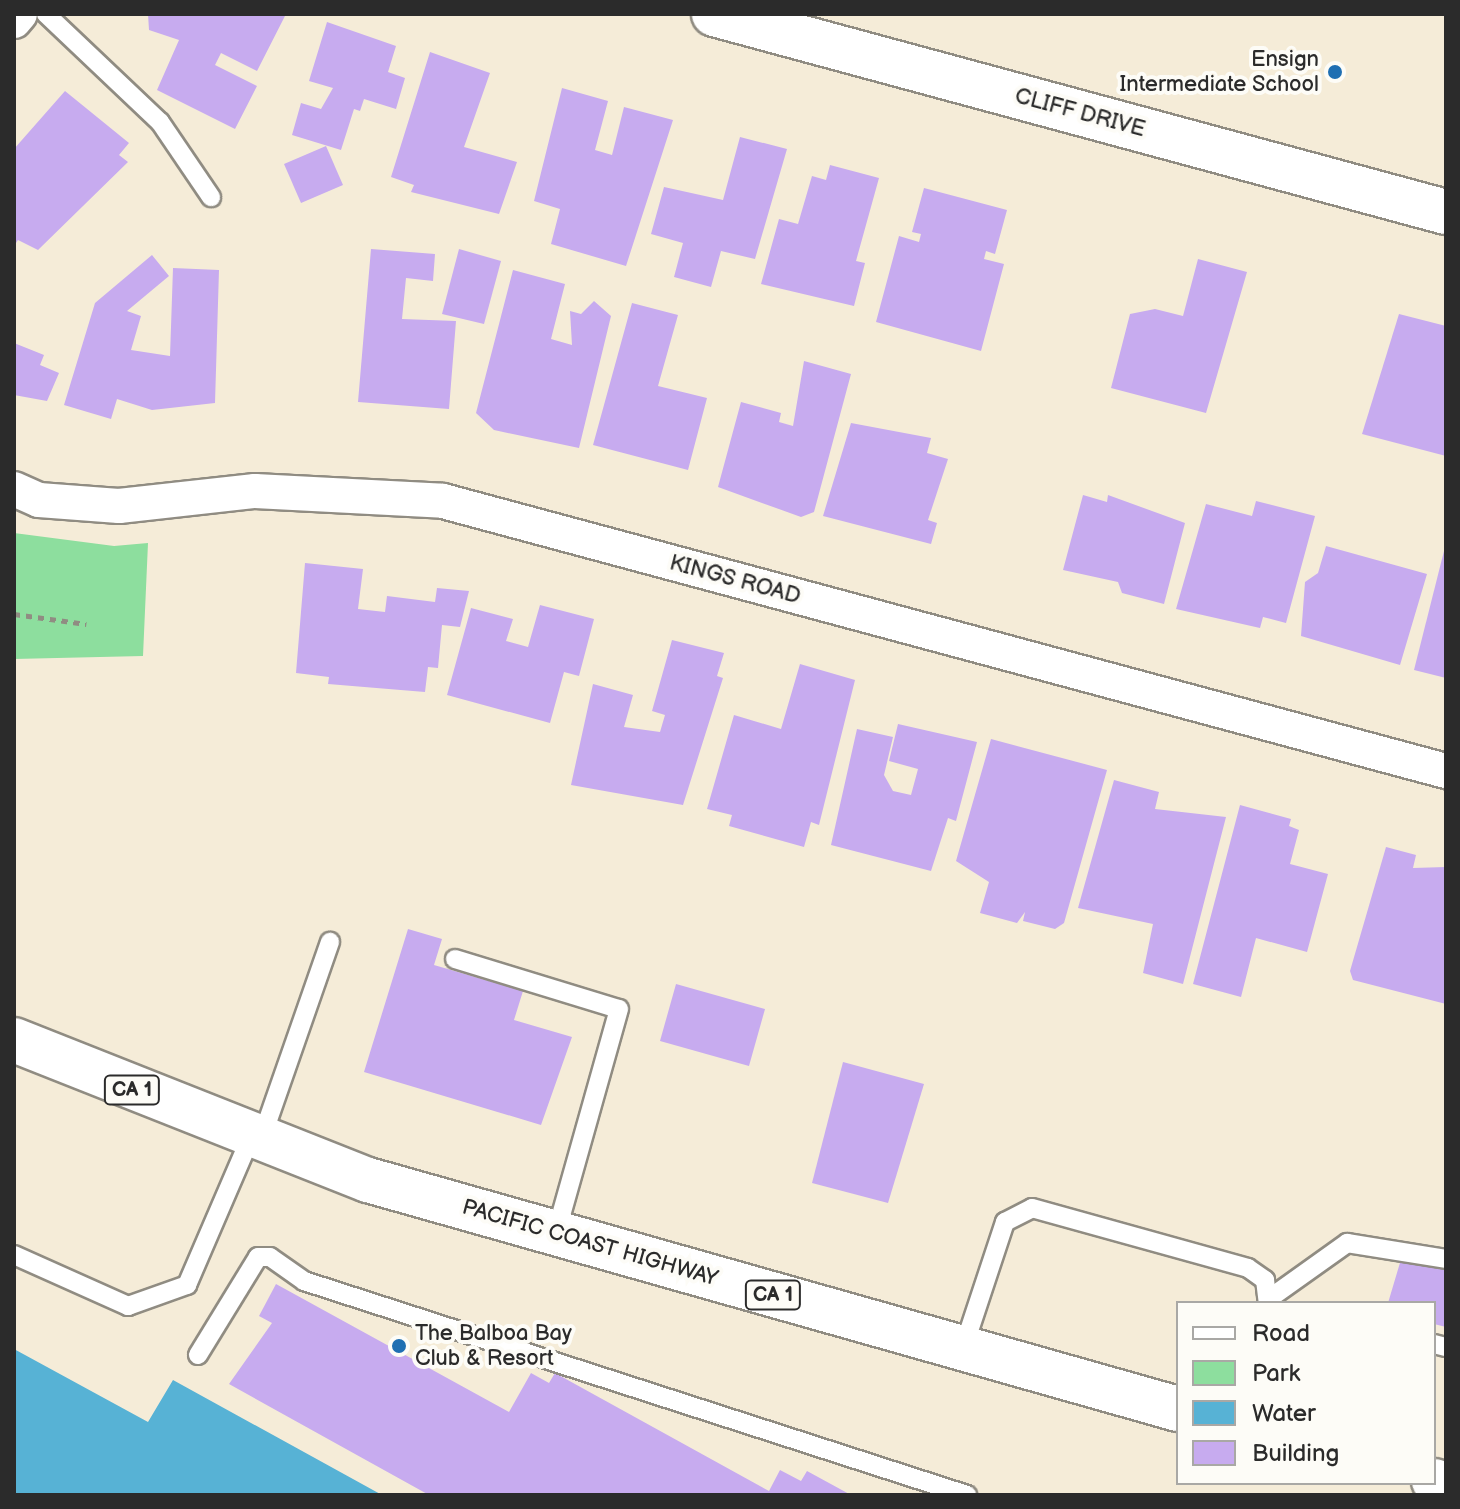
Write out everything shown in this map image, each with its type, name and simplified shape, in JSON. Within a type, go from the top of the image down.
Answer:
[{"type":"main road","name":"CLIFF DRIVE","points":[[714,14],[1446,212]]},
{"type":"main road","name":"PACIFIC COAST HIGHWAY","points":[[14,1040],[255,1141],[556,1233],[1176,1408]]},
{"type":"street","points":[[14,21],[20,14]]},
{"type":"street","name":"KINGS ROAD","points":[[14,489],[39,500],[119,506],[255,491],[443,501],[1446,771]]},
{"type":"lane","points":[[46,14],[160,122],[211,197]]},
{"type":"lane","points":[[14,1255],[128,1306],[187,1285],[255,1141],[330,942]]},
{"type":"lane","points":[[455,959],[619,1009],[556,1233]]},
{"type":"lane","points":[[963,1349],[1005,1222],[1032,1208],[1248,1268],[1265,1280],[1269,1300],[1347,1243],[1446,1259]]},
{"type":"lane","points":[[198,1355],[258,1257],[270,1257],[304,1281],[967,1495]]},
{"type":"path","points":[[14,614],[86,624]]},
{"type":"green space","points":[[14,533],[114,546],[148,543],[143,656],[14,659]]},
{"type":"water","points":[[14,1349],[148,1422],[173,1380],[382,1495],[14,1495]]},
{"type":"building","points":[[148,14],[286,14],[257,71],[221,53],[215,65],[257,86],[235,129],[157,90],[179,40],[149,30]]},
{"type":"building","points":[[327,22],[396,46],[388,72],[405,78],[396,109],[364,99],[360,111],[354,109],[341,150],[292,135],[301,103],[321,109],[333,88],[309,81]]},
{"type":"building","points":[[430,52],[490,73],[464,147],[517,162],[499,214],[411,192],[414,185],[391,177]]},
{"type":"building","points":[[562,88],[608,101],[595,150],[612,155],[624,107],[673,120],[626,266],[551,244],[560,209],[534,201]]},
{"type":"building","points":[[65,91],[129,143],[119,155],[128,162],[38,250],[18,240],[14,246],[14,149]]},
{"type":"building","points":[[740,137],[787,149],[755,259],[721,251],[711,287],[674,277],[683,243],[651,234],[664,187],[723,200]]},
{"type":"building","points":[[326,146],[343,185],[301,203],[284,164]]},
{"type":"building","points":[[830,165],[879,178],[856,261],[865,263],[854,306],[761,284],[779,219],[798,224],[812,176],[826,180]]},
{"type":"building","points":[[924,188],[1007,210],[995,254],[986,251],[984,259],[1004,264],[981,351],[876,322],[899,236],[919,242],[921,234],[912,232]]},
{"type":"building","points":[[371,249],[435,254],[433,281],[406,278],[402,319],[456,321],[449,409],[358,402]]},
{"type":"building","points":[[459,249],[501,261],[484,324],[442,314]]},
{"type":"building","points":[[152,255],[169,276],[127,311],[141,316],[131,350],[170,356],[173,268],[219,270],[215,403],[152,410],[117,399],[111,419],[64,405],[95,303]]},
{"type":"building","points":[[1198,259],[1247,272],[1206,413],[1111,388],[1130,314],[1155,309],[1183,316]]},
{"type":"building","points":[[513,270],[565,284],[551,339],[572,345],[570,311],[581,314],[594,301],[611,316],[579,448],[494,430],[476,413]]},
{"type":"building","points":[[632,303],[678,315],[658,386],[707,398],[688,470],[593,445]]},
{"type":"building","points":[[1399,314],[1446,326],[1446,456],[1362,434]]},
{"type":"building","points":[[14,343],[44,355],[40,365],[59,373],[47,401],[14,395]]},
{"type":"building","points":[[804,361],[851,374],[814,512],[801,517],[718,487],[741,402],[781,413],[779,422],[793,426]]},
{"type":"building","points":[[851,423],[931,438],[927,453],[948,459],[928,520],[937,523],[931,544],[823,516]]},
{"type":"building","points":[[1083,495],[1107,502],[1108,495],[1185,523],[1164,604],[1122,593],[1118,582],[1063,570]]},
{"type":"building","points":[[1256,501],[1315,516],[1286,623],[1263,617],[1260,628],[1176,609],[1206,504],[1252,516]]},
{"type":"building","points":[[1446,543],[1446,678],[1414,670]]},
{"type":"building","points":[[1326,546],[1427,574],[1400,665],[1301,636],[1305,582],[1318,573]]},
{"type":"building","points":[[305,563],[363,569],[358,609],[385,612],[387,596],[435,602],[437,588],[469,591],[460,627],[442,625],[438,668],[428,667],[425,692],[328,684],[329,677],[296,673]]},
{"type":"building","points":[[540,605],[594,619],[579,676],[564,672],[550,723],[447,695],[471,608],[513,619],[506,641],[528,647]]},
{"type":"building","points":[[672,640],[724,653],[717,676],[723,678],[683,805],[571,785],[593,684],[633,695],[624,727],[660,732],[665,715],[652,711]]},
{"type":"building","points":[[800,664],[855,680],[819,825],[811,822],[804,847],[729,826],[732,815],[707,809],[734,715],[781,729]]},
{"type":"building","points":[[898,724],[977,742],[956,821],[948,818],[931,871],[831,845],[857,729],[893,737],[884,775],[893,791],[911,795],[918,769],[889,761]]},
{"type":"building","points":[[991,739],[1107,770],[1064,923],[1055,929],[1023,921],[1025,912],[1017,923],[980,913],[989,882],[956,861]]},
{"type":"building","points":[[1114,780],[1159,792],[1155,809],[1226,817],[1183,984],[1143,973],[1153,924],[1078,908]]},
{"type":"building","points":[[1240,805],[1291,819],[1289,826],[1299,830],[1290,864],[1328,874],[1307,952],[1256,938],[1241,997],[1193,984]]},
{"type":"building","points":[[1386,847],[1416,855],[1413,868],[1446,867],[1446,1004],[1353,980],[1350,971]]},
{"type":"building","points":[[408,929],[442,939],[434,965],[523,991],[514,1020],[572,1037],[541,1125],[364,1072]]},
{"type":"building","points":[[676,984],[765,1009],[749,1066],[660,1041]]},
{"type":"building","points":[[843,1062],[924,1084],[888,1203],[812,1183]]},
{"type":"building","points":[[1402,1256],[1446,1268],[1446,1327],[1436,1324],[1436,1301],[1389,1301]]},
{"type":"building","points":[[276,1284],[509,1412],[531,1373],[549,1383],[555,1373],[769,1491],[780,1470],[801,1481],[807,1471],[851,1495],[429,1495],[229,1384],[272,1323],[259,1316]]},
{"type":"place","name":"Ensign Intermediate School","points":[[1335,72]]},
{"type":"place","name":"The Balboa Bay Club & Resort","points":[[399,1346]]}]
